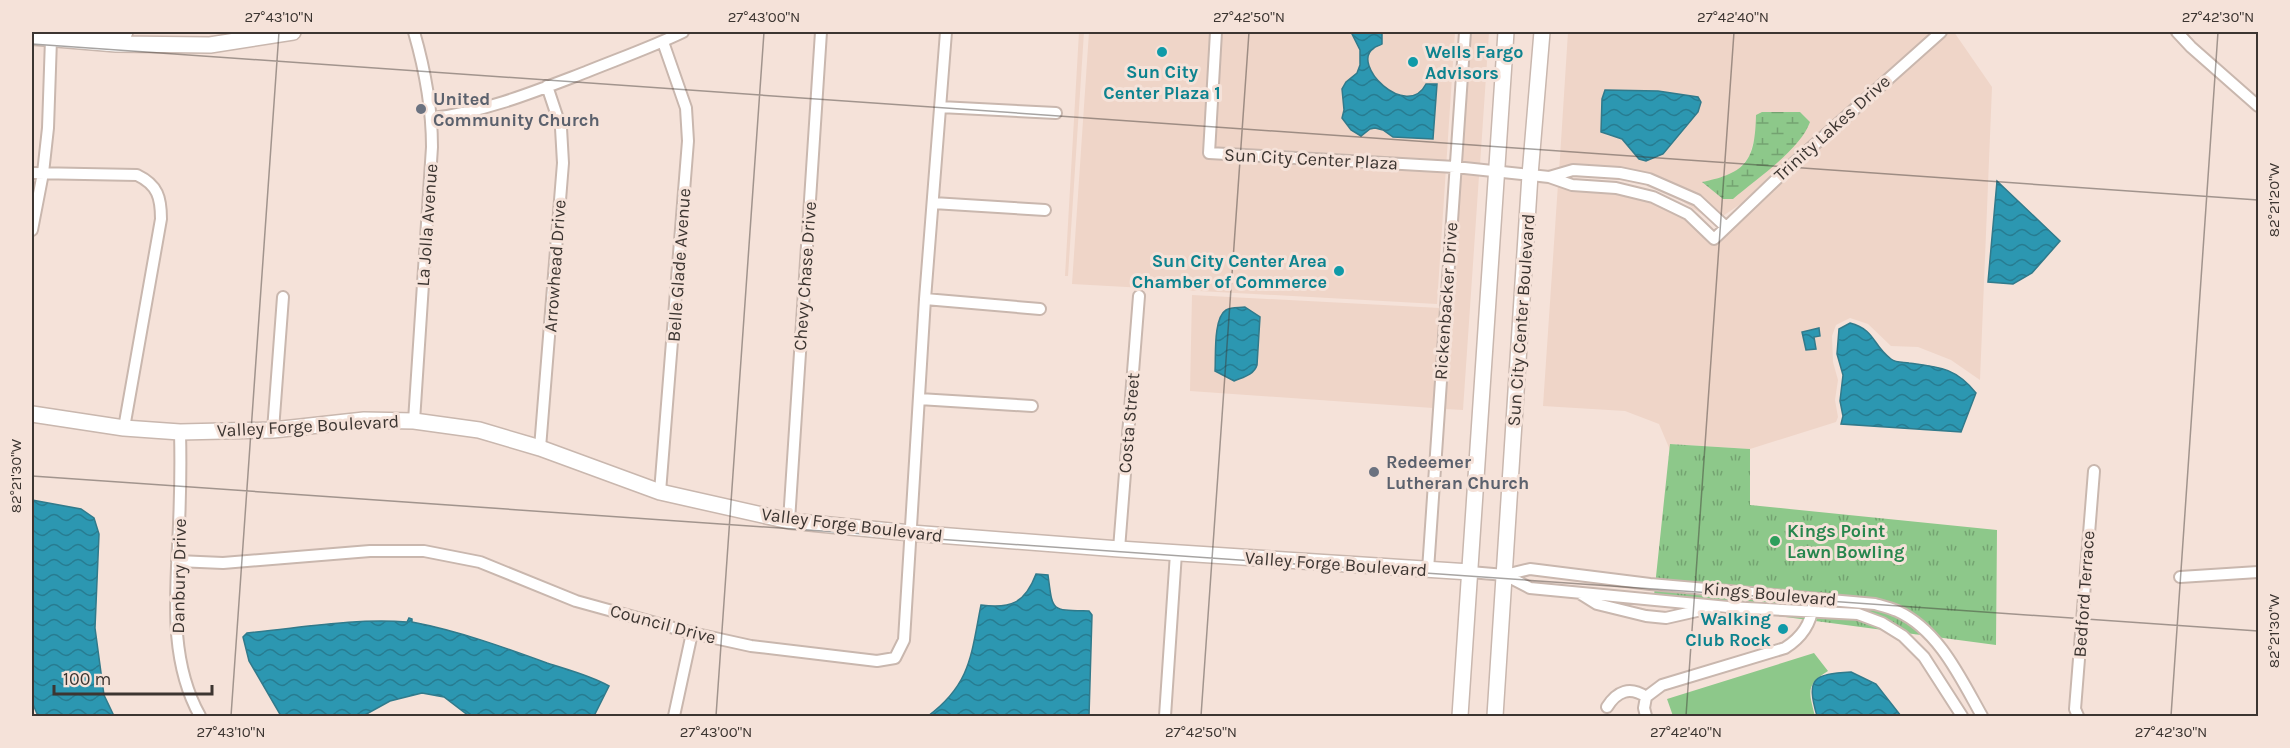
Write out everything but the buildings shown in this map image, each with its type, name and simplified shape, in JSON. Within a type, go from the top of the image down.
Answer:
[{"type":"street","points":[[58,39],[125,32]]},
{"type":"street","points":[[32,37],[116,44],[210,45],[232,37],[286,32]]},
{"type":"street","name":"La Jolla Avenue","points":[[414,32],[426,79],[432,118],[414,421]]},
{"type":"street","points":[[432,118],[474,111],[547,86],[663,42],[683,32]]},
{"type":"street","name":"Chevy Chase Drive","points":[[789,521],[821,32]]},
{"type":"street","name":"Council Drive","points":[[177,561],[224,563],[369,551],[424,551],[480,562],[576,601],[692,633],[751,646],[877,661],[895,658],[904,640],[925,299],[946,32]]},
{"type":"street","name":"Sun City Center Plaza","points":[[1216,32],[1209,153],[1498,172]]},
{"type":"street","name":"Rickenbacker Drive","points":[[1428,570],[1465,32]]},
{"type":"street","name":"Sun City Center Boulevard","points":[[1460,717],[1506,32]]},
{"type":"street","name":"Trinity Lakes Drive","points":[[1498,172],[1549,177],[1572,185],[1616,188],[1653,197],[1688,214],[1714,238],[1941,32]]},
{"type":"street","points":[[2177,32],[2259,106]]},
{"type":"street","name":"Sun City Center Boulevard","points":[[1495,717],[1530,175],[1542,34]]},
{"type":"street","points":[[32,230],[37,173],[48,128],[58,39]]},
{"type":"street","name":"Belle Glade Avenue","points":[[660,492],[688,141],[686,108],[663,42]]},
{"type":"street","name":"Arrowhead Drive","points":[[540,448],[563,163],[561,128],[547,86]]},
{"type":"street","points":[[940,107],[1056,113]]},
{"type":"street","name":"Trinity Lakes Drive","points":[[1549,177],[1574,170],[1620,173],[1649,179],[1697,200],[1726,227]]},
{"type":"street","points":[[37,173],[137,175],[148,180],[161,198],[161,219],[124,428]]},
{"type":"street","points":[[933,203],[1045,210]]},
{"type":"street","name":"Costa Street","points":[[1119,549],[1139,296]]},
{"type":"street","points":[[273,430],[283,297]]},
{"type":"street","points":[[925,299],[1040,309]]},
{"type":"street","points":[[919,399],[1032,406]]},
{"type":"street","name":"Valley Forge Boulevard","points":[[32,414],[124,428],[180,432],[273,430],[364,420],[414,421],[479,430],[540,448],[660,492],[789,521],[1119,549],[1470,572]]},
{"type":"street","name":"Danbury Drive","points":[[180,432],[181,468],[175,623],[183,672],[200,717]]},
{"type":"street","name":"Bedford Terrace","points":[[2078,717],[2075,709],[2094,471]]},
{"type":"street","points":[[1165,717],[1176,553]]},
{"type":"street","name":"Kings Boulevard","points":[[1470,572],[1505,575],[1530,569],[1650,584],[1875,604],[1898,611],[1923,628],[1943,651],[1982,717]]},
{"type":"street","points":[[2180,577],[2259,572]]},
{"type":"street","name":"Kings Boulevard","points":[[1505,575],[1530,588],[1716,605],[1858,614],[1882,623],[1904,636],[1924,657],[1962,717]]},
{"type":"street","name":"Kings Boulevard","points":[[1578,592],[1597,604],[1646,616],[1666,618],[1716,605]]},
{"type":"street","points":[[1646,717],[1644,708],[1646,697],[1662,685],[1785,648],[1798,640],[1812,612],[1813,597]]},
{"type":"street","points":[[674,717],[692,633]]},
{"type":"street","points":[[1607,707],[1617,694],[1624,691],[1633,690],[1646,697]]},
{"type":"shaded area","points":[[1079,32],[1084,32],[1068,276],[1065,276]]},
{"type":"shaded area","points":[[1089,32],[1455,32],[1437,304],[1072,284]]},
{"type":"shaded area","points":[[1471,32],[1489,32],[1480,165],[1462,163]]},
{"type":"shaded area","points":[[1568,32],[1932,32],[1742,203],[1714,222],[1656,184],[1559,173]],"holes":[[[1698,112],[1629,149],[1622,139],[1605,135]],[[1756,115],[1784,154],[1723,199],[1702,182],[1726,177],[1737,171],[1749,157],[1756,134]]]},
{"type":"shaded area","points":[[1950,32],[1954,32],[1992,87],[1980,380],[1951,360],[1918,347],[1891,346],[1868,324],[1850,318],[1836,325],[1832,336],[1833,362],[1838,380],[1835,400],[1838,417],[1836,422],[1750,449],[1671,444],[1670,450],[1659,424],[1625,411],[1543,406],[1558,184],[1653,195],[1713,236],[1750,211]]},
{"type":"shaded area","points":[[1461,174],[1479,176],[1463,410],[1445,409]]},
{"type":"shaded area","points":[[1192,295],[1440,308],[1433,408],[1190,391]]},
{"type":"green space","points":[[1762,112],[1800,112],[1810,122],[1797,143],[1776,163],[1733,199],[1723,199],[1702,182],[1729,174],[1746,162],[1753,143],[1756,115]]},
{"type":"green space","points":[[1670,444],[1750,449],[1750,505],[1997,530],[1996,645],[1741,611],[1653,605]]},
{"type":"green space","points":[[1814,653],[1828,671],[1812,685],[1810,695],[1815,716],[1673,716],[1667,699]]},
{"type":"water","points":[[1351,32],[1382,32],[1382,44],[1374,48],[1368,56],[1369,66],[1374,76],[1395,93],[1406,96],[1417,94],[1426,84],[1437,84],[1433,139],[1393,137],[1375,128],[1361,136],[1351,130],[1342,118],[1344,110],[1342,89],[1346,82],[1357,73],[1360,65],[1360,50]]},
{"type":"water","points":[[1605,90],[1658,91],[1698,97],[1701,102],[1698,112],[1663,154],[1646,161],[1639,159],[1622,139],[1601,132],[1602,99]]},
{"type":"water","points":[[1997,181],[2060,241],[2032,273],[2013,284],[1988,282]]},
{"type":"water","points":[[1245,307],[1260,317],[1257,365],[1251,373],[1234,381],[1215,371],[1217,329],[1222,314],[1226,310]]},
{"type":"water","points":[[1850,323],[1865,330],[1893,360],[1947,370],[1969,385],[1976,393],[1961,432],[1841,424],[1843,416],[1840,401],[1843,375],[1837,354],[1839,329]]},
{"type":"water","points":[[1819,328],[1820,336],[1814,337],[1816,349],[1806,350],[1802,332]]},
{"type":"water","points":[[32,500],[81,509],[94,518],[99,534],[95,628],[104,695],[114,716],[38,716],[32,702]]},
{"type":"water","points":[[1036,574],[1048,575],[1053,602],[1060,609],[1089,611],[1092,615],[1089,716],[928,716],[953,692],[961,680],[971,654],[981,605],[1001,606],[1016,602],[1027,592]]},
{"type":"water","points":[[409,618],[412,622],[481,640],[609,686],[594,716],[469,716],[444,697],[422,693],[390,701],[363,716],[281,716],[249,661],[243,637],[247,633],[327,624],[367,621],[407,622]]},
{"type":"water","points":[[1851,672],[1876,684],[1901,716],[1817,716],[1812,693],[1816,680],[1828,674]]},
{"type":"place","name":"Sun City Center Plaza 1","points":[[1162,52]]},
{"type":"place","name":"Wells Fargo Advisors","points":[[1413,62]]},
{"type":"place","name":"United Community Church","points":[[421,109]]},
{"type":"place","name":"Sun City Center Area Chamber of Commerce","points":[[1339,271]]},
{"type":"place","name":"Redeemer Lutheran Church","points":[[1374,472]]},
{"type":"place","name":"Kings Point Lawn Bowling","points":[[1775,541]]},
{"type":"place","name":"Walking Club Rock","points":[[1783,629]]}]
